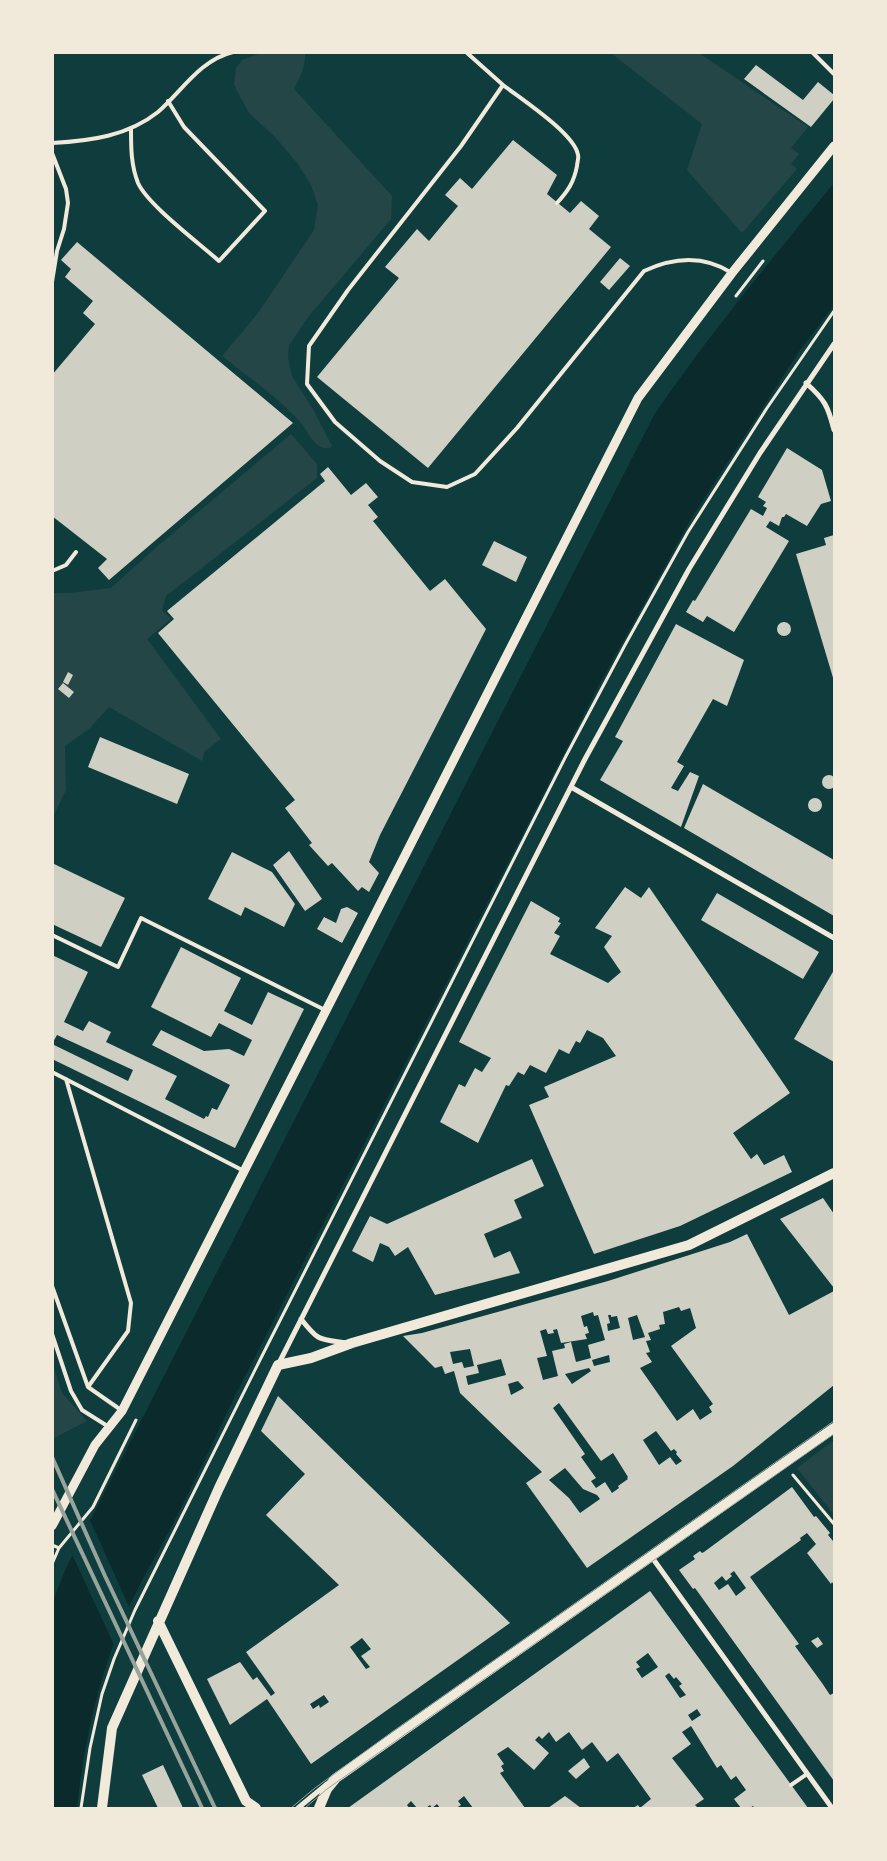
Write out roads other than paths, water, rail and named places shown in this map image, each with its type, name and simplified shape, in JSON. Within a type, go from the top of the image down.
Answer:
[{"type":"main road","points":[[102,1808],[112,1728],[158,1621],[278,1365],[312,1358],[352,1344],[689,1245],[834,1173]]},
{"type":"main road","points":[[319,1808],[327,1789],[336,1778],[834,1428]]},
{"type":"main road","points":[[158,1621],[246,1800],[256,1808]]},
{"type":"street","points":[[52,1526],[95,1445],[122,1411],[638,398],[732,273],[834,146]]},
{"type":"street","points":[[278,1365],[571,787],[689,569],[760,453],[834,344]]},
{"type":"street","points":[[806,383],[820,395],[828,410],[834,430]]},
{"type":"street","points":[[571,787],[834,938]]},
{"type":"street","points":[[301,1320],[320,1339],[352,1344]]},
{"type":"street","points":[[651,1556],[832,1808]]},
{"type":"street","points":[[298,1808],[336,1778]]},
{"type":"lane","points":[[52,143],[95,140],[131,129],[158,112],[198,72],[220,55],[232,52]]},
{"type":"lane","points":[[466,52],[503,85],[553,122],[571,141],[578,154],[576,174],[571,187],[557,203]]},
{"type":"lane","points":[[812,52],[834,74]]},
{"type":"lane","points":[[503,85],[461,146],[348,290],[309,346],[308,384],[335,422],[380,461],[412,482],[448,487],[475,474],[517,428],[644,271],[672,261],[692,260],[720,266],[732,273]]},
{"type":"lane","points":[[131,129],[131,160],[139,184],[149,200],[220,261],[265,211],[184,127],[168,101]]},
{"type":"lane","points":[[52,153],[66,189],[68,203],[52,282]]},
{"type":"lane","points":[[52,571],[66,565],[76,552]]},
{"type":"lane","points":[[52,935],[118,967],[141,918],[326,1010]]},
{"type":"lane","points":[[52,1072],[244,1171]]},
{"type":"lane","points":[[66,1079],[131,1303],[128,1332],[88,1387]]},
{"type":"lane","points":[[52,1286],[88,1387],[122,1411]]},
{"type":"lane","points":[[52,1334],[71,1391],[82,1410],[109,1427]]},
{"type":"lane","points":[[791,1785],[808,1774]]},
{"type":"tram line","points":[[291,1808],[315,1788],[392,1732],[834,1421]]},
{"type":"tram line","points":[[305,1808],[327,1789],[834,1434]]},
{"type":"railway","points":[[52,1457],[105,1576],[215,1808]]},
{"type":"railway","points":[[52,1489],[202,1808]]}]
